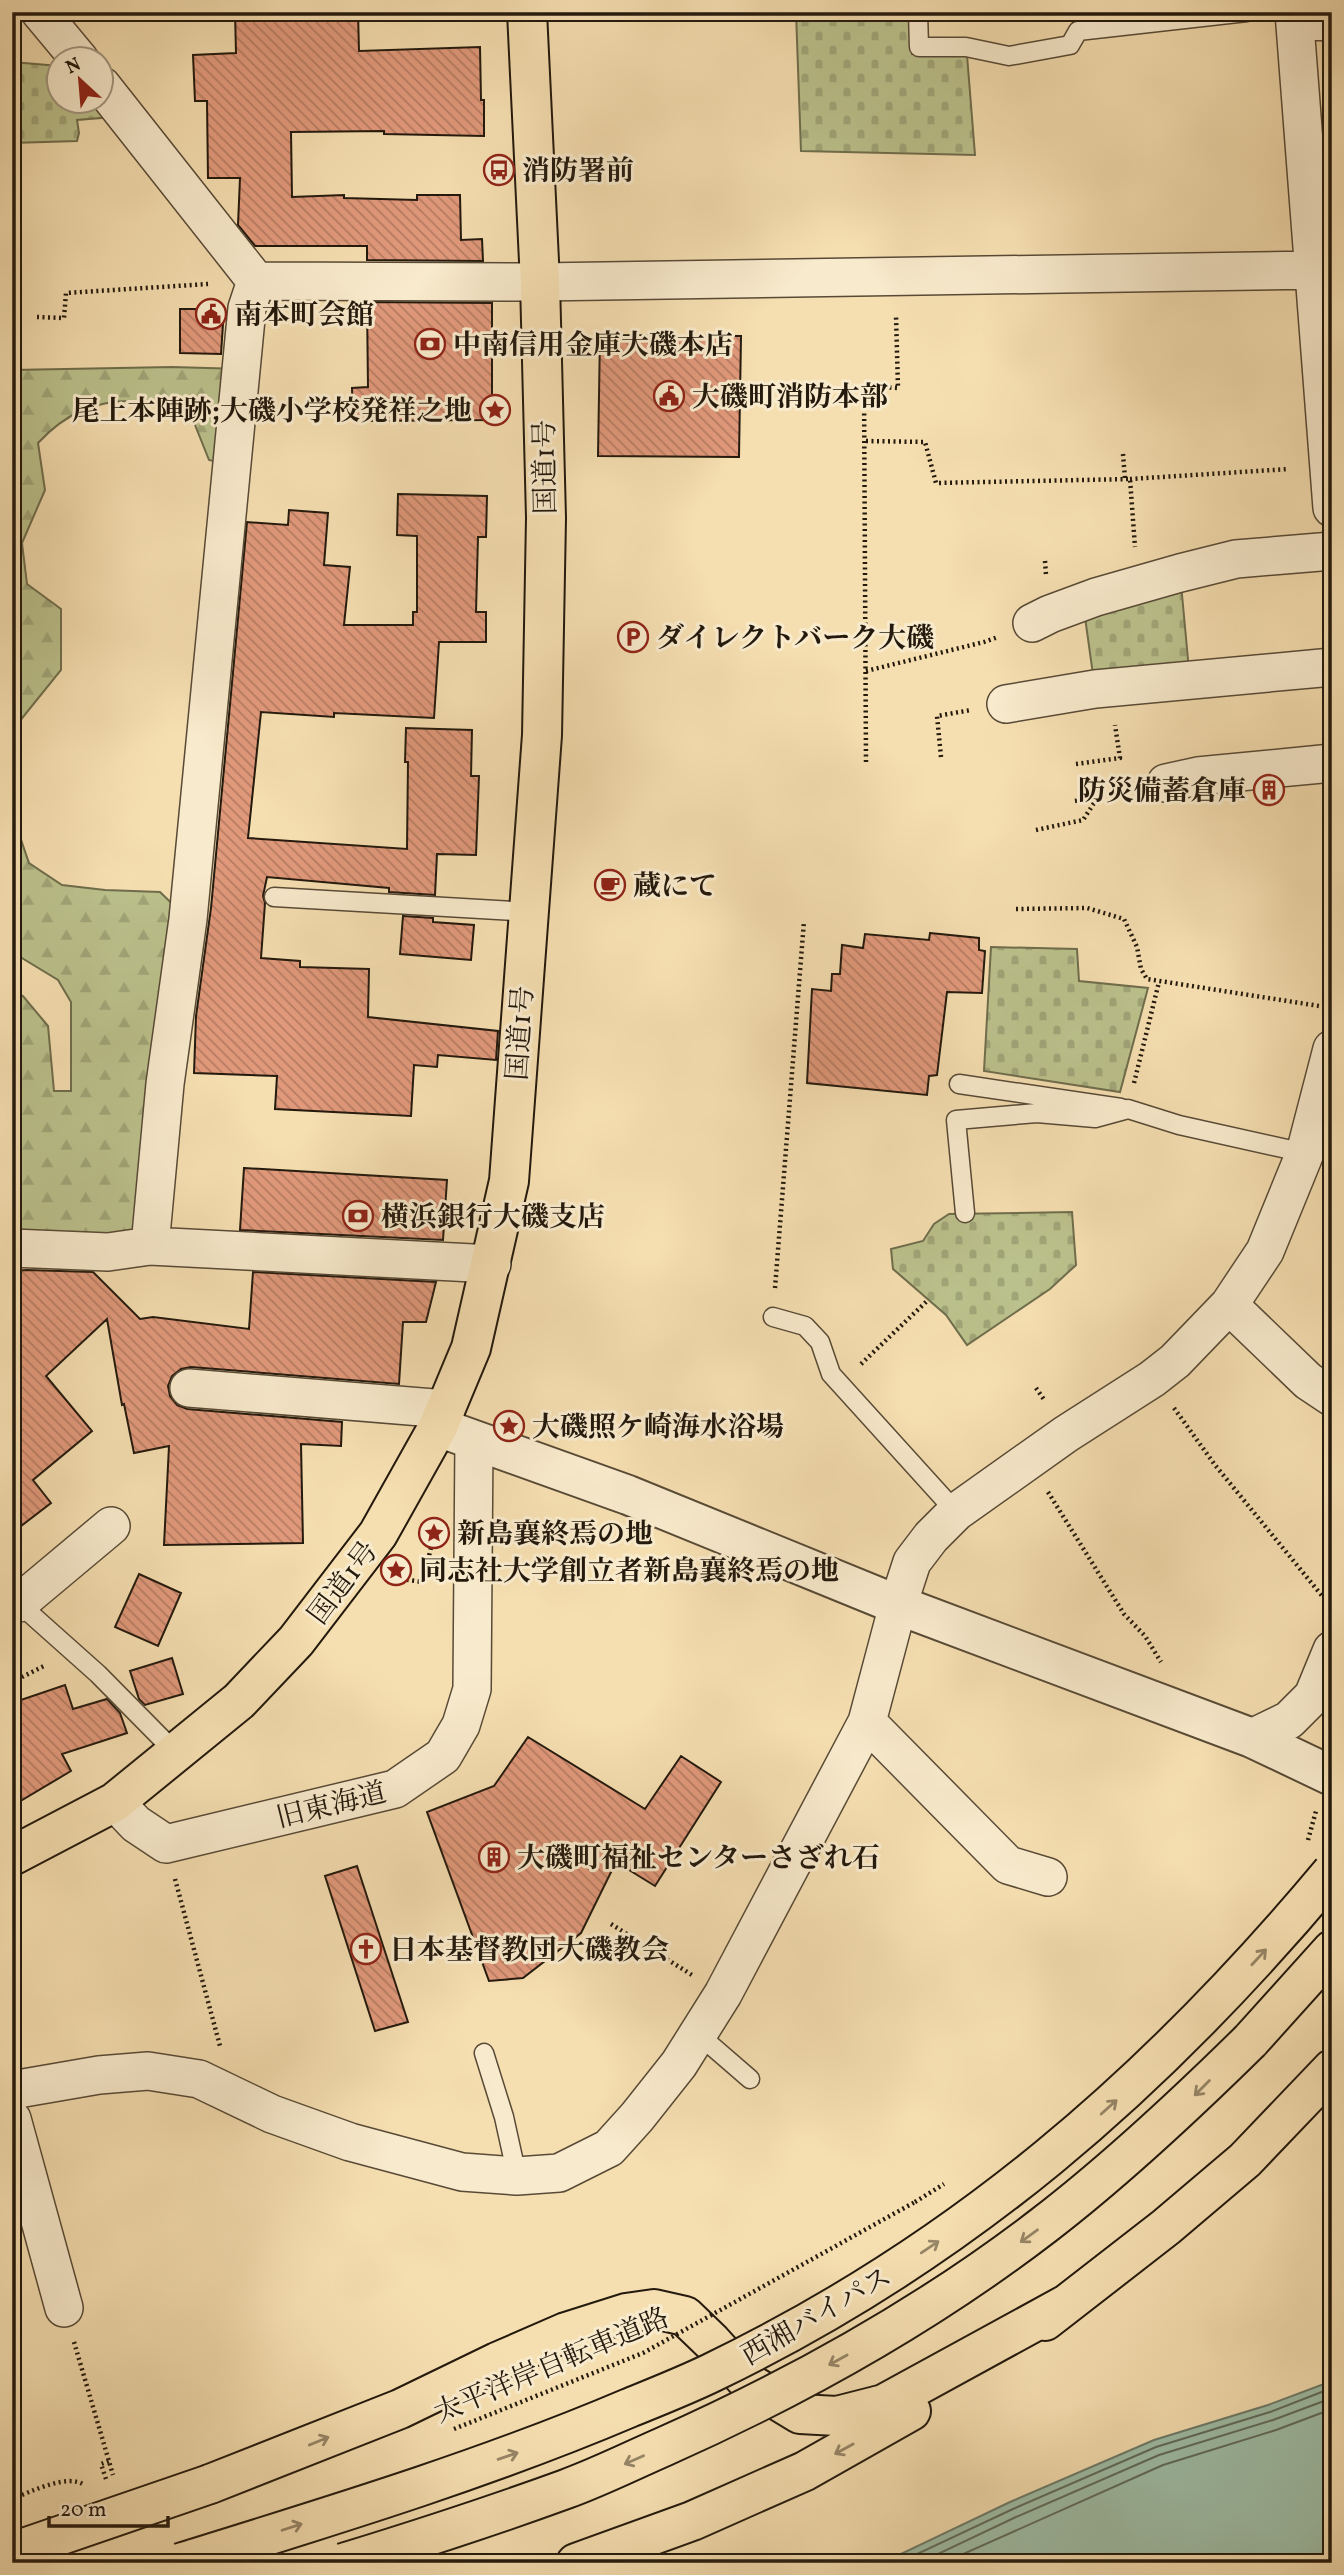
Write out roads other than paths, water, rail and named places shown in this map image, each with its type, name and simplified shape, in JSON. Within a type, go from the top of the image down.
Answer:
[{"type":"highway","name":"国道1号","points":[[12,1856],[115,1801],[177,1754],[239,1701],[296,1641],[378,1534],[442,1418],[471,1348],[509,1181],[542,735],[545,545],[540,282],[527,12]]},
{"type":"highway","name":"西湘バイパス","points":[[180,2563],[548,2442],[709,2375],[832,2309],[951,2234],[1013,2188],[1086,2127],[1213,2007],[1274,1941],[1332,1872]]},
{"type":"highway","name":"西湘バイパス","points":[[343,2563],[440,2533],[568,2488],[733,2416],[856,2351],[920,2312],[1045,2225],[1184,2106],[1250,2041],[1332,1950]]},
{"type":"highway","points":[[576,2563],[692,2521],[805,2471],[988,2365],[1166,2227],[1245,2160],[1332,2069]]},
{"type":"highway","points":[[12,2552],[210,2484],[400,2409],[566,2332],[626,2313],[654,2309],[685,2316],[749,2383],[800,2414],[837,2416],[884,2404],[1065,2305]]},
{"type":"street","points":[[40,12],[68,46]]},
{"type":"street","points":[[1295,22],[1324,270],[1328,467],[1332,508]]},
{"type":"street","points":[[116,104],[256,281]]},
{"type":"street","points":[[256,281],[540,282],[1324,270]]},
{"type":"street","points":[[150,1246],[165,1084],[188,919],[247,308],[256,281]]},
{"type":"street","points":[[1032,623],[1049,614],[1138,583],[1236,559],[1332,551]]},
{"type":"street","points":[[1006,704],[1095,690],[1332,667]]},
{"type":"street","points":[[1150,786],[1198,776],[1332,763]]},
{"type":"street","points":[[12,2090],[99,2075],[148,2071],[200,2079],[272,2114],[350,2142],[462,2172],[517,2176],[561,2174],[609,2148],[653,2096],[723,1994],[867,1722],[912,1562],[931,1537],[956,1512],[1066,1434],[1152,1379],[1175,1361],[1229,1304],[1265,1251],[1305,1153],[1332,1049]]},
{"type":"street","points":[[12,1248],[108,1252],[150,1246],[492,1265]]},
{"type":"street","points":[[1229,1304],[1308,1381],[1332,1397]]},
{"type":"street","points":[[189,1388],[442,1418],[474,1440],[628,1495],[898,1605],[1252,1738],[1332,1776]]},
{"type":"street","name":"旧東海道","points":[[115,1801],[136,1824],[166,1844],[395,1789],[443,1756],[461,1725],[472,1689],[474,1440]]},
{"type":"street","points":[[15,1600],[111,1526]]},
{"type":"street","points":[[1252,1738],[1289,1720],[1314,1696],[1332,1650]]},
{"type":"street","points":[[867,1722],[1008,1865],[1048,1877]]},
{"type":"street","points":[[12,2119],[64,2308]]},
{"type":"lane","points":[[918,12],[919,47],[965,47],[1009,56],[1070,45],[1078,31],[1247,12]]},
{"type":"lane","points":[[1295,22],[1332,31]]},
{"type":"lane","points":[[274,897],[531,912]]},
{"type":"lane","points":[[959,1084],[1128,1109],[1179,1125],[1305,1153]]},
{"type":"lane","points":[[965,1213],[956,1120],[1037,1112],[1095,1118],[1128,1109]]},
{"type":"lane","points":[[773,1317],[805,1326],[820,1342],[831,1374],[956,1512]]},
{"type":"lane","points":[[15,1600],[98,1674],[177,1754]]},
{"type":"lane","points":[[698,2034],[750,2079]]},
{"type":"lane","points":[[484,2053],[504,2117],[517,2176]]},
{"type":"water","points":[[1332,2381],[1332,2563],[882,2563],[1010,2502],[1154,2440],[1268,2405]]},
{"type":"place","name":"消防署前","points":[[499,170]]},
{"type":"place","name":"南本町会館","points":[[211,314]]},
{"type":"place","name":"中南信用金庫大磯本店","points":[[430,344]]},
{"type":"place","name":"大磯町消防本部","points":[[669,396]]},
{"type":"place","name":"尾上本陣跡;大磯小学校発祥之地","points":[[495,410]]},
{"type":"place","name":"ダイレクトバーク大磯","points":[[633,637]]},
{"type":"place","name":"防災備蓄倉庫","points":[[1269,790]]},
{"type":"place","name":"蔵にて","points":[[610,885]]},
{"type":"place","name":"横浜銀行大磯支店","points":[[358,1216]]},
{"type":"place","name":"大磯照ケ崎海水浴場","points":[[509,1426]]},
{"type":"place","name":"新島襄終焉の地","points":[[434,1533]]},
{"type":"place","name":"同志社大学創立者新島襄終焉の地","points":[[396,1570]]},
{"type":"place","name":"大磯町福祉センターさざれ石","points":[[494,1857]]},
{"type":"place","name":"日本基督教団大磯教会","points":[[366,1949]]}]
